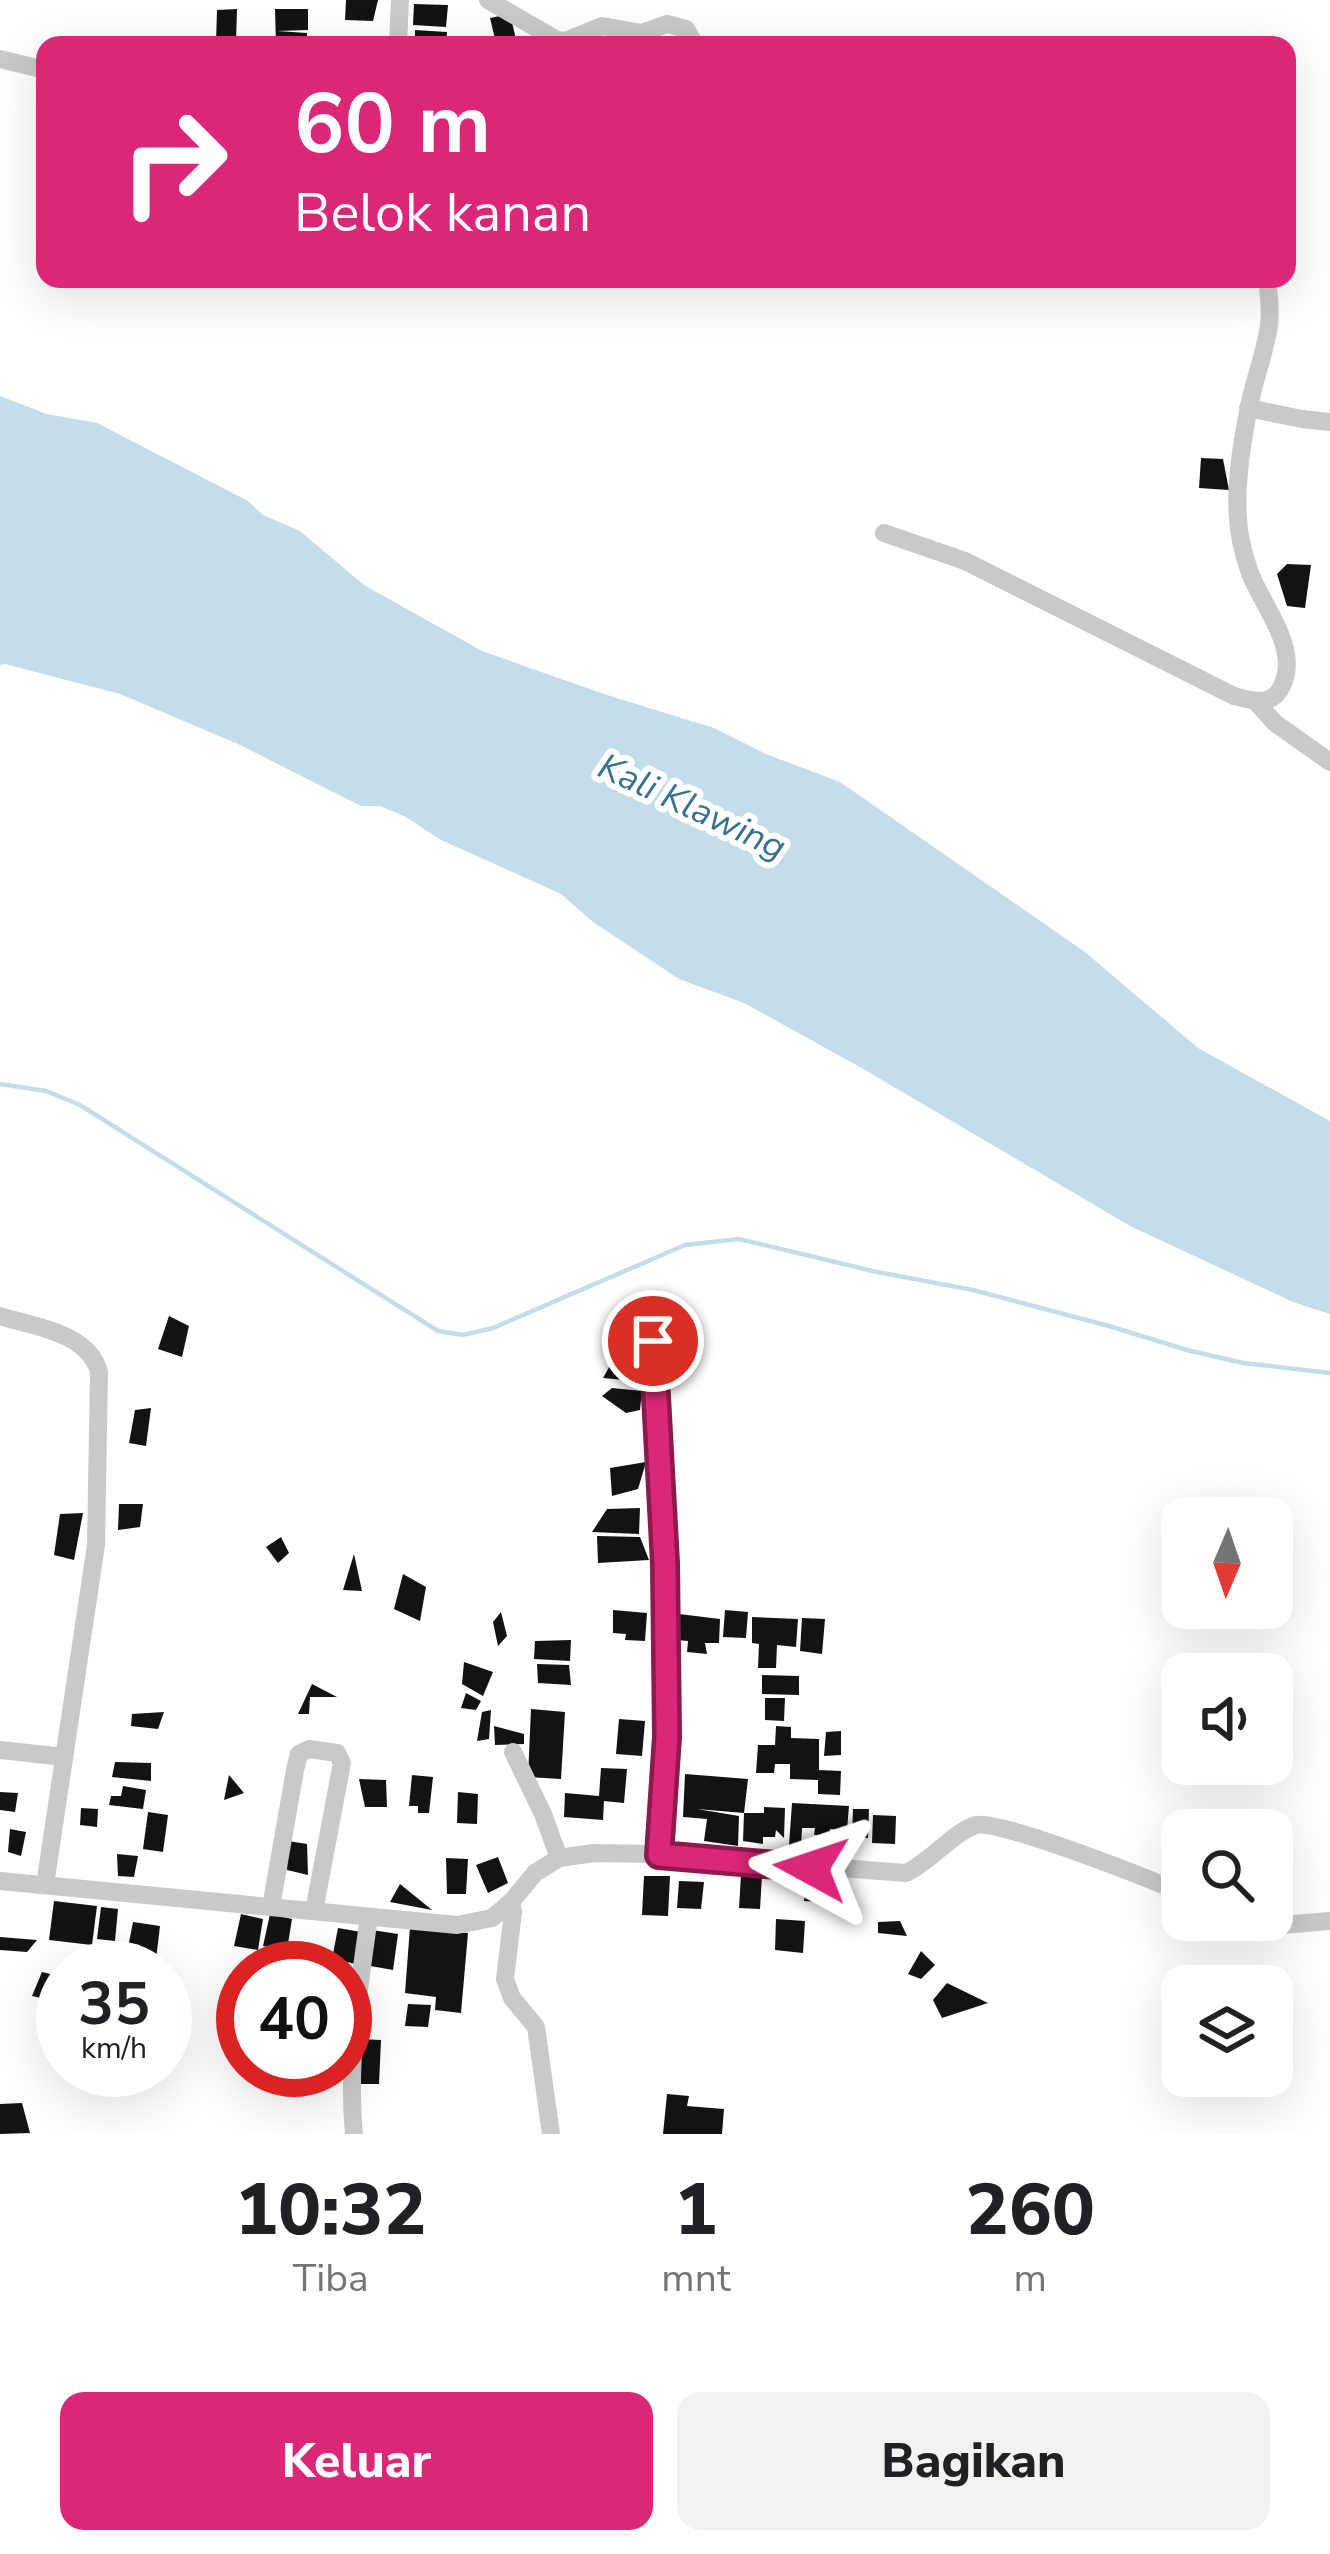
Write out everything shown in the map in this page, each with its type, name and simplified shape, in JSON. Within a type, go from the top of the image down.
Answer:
[{"type":"street","points":[[398,36],[400,0]]},
{"type":"street","points":[[488,0],[550,36]]},
{"type":"street","points":[[576,36],[602,26],[642,33],[667,25],[686,29],[690,36]]},
{"type":"street","points":[[0,59],[36,68]]},
{"type":"street","points":[[884,533],[964,561],[1234,696],[1268,701],[1278,694],[1288,669],[1287,655],[1251,576],[1238,517],[1249,408],[1269,327],[1267,288]]},
{"type":"street","points":[[1249,408],[1330,422]]},
{"type":"street","points":[[1256,702],[1275,723],[1330,762]]},
{"type":"street","points":[[0,1316],[81,1343],[94,1356],[99,1372],[97,1545],[45,1885]]},
{"type":"street","points":[[653,1341],[665,1563],[667,1737],[659,1855]]},
{"type":"street","points":[[271,1907],[295,1770],[299,1754],[309,1749],[337,1753],[342,1763],[314,1911]]},
{"type":"street","points":[[0,1750],[64,1757]]},
{"type":"street","points":[[513,1752],[560,1858]]},
{"type":"street","points":[[0,1881],[457,1924],[492,1918],[535,1874],[560,1858],[594,1853],[659,1855],[906,1873],[978,1824],[993,1825],[1161,1884]]},
{"type":"street","points":[[511,1902],[507,1989],[536,2027],[551,2134]]},
{"type":"street","points":[[354,2134],[351,2086],[370,1917]]},
{"type":"street","points":[[1293,1926],[1330,1921]]},
{"type":"water","name":"Kali Klawing","points":[[0,396],[47,414],[97,423],[248,501],[263,515],[300,531],[364,585],[482,651],[714,728],[840,782],[1085,952],[1198,1048],[1330,1121],[1330,1314],[1293,1302],[1130,1226],[744,1003],[679,979],[593,922],[561,894],[439,839],[406,817],[380,806],[361,806],[238,744],[120,694],[0,665]]},
{"type":"building","points":[[346,0],[378,0],[373,21],[345,20]]},
{"type":"building","points":[[414,4],[448,5],[446,27],[413,25]]},
{"type":"building","points":[[237,9],[236,36],[216,36],[217,10]]},
{"type":"building","points":[[275,9],[308,9],[308,30],[277,31],[307,36],[276,36]]},
{"type":"building","points":[[510,14],[515,36],[494,36],[490,18]]},
{"type":"building","points":[[415,30],[447,32],[447,36],[415,36]]},
{"type":"building","points":[[1201,458],[1223,459],[1229,490],[1199,488]]},
{"type":"building","points":[[1287,564],[1311,565],[1305,608],[1287,606],[1277,574]]},
{"type":"building","points":[[169,1316],[189,1326],[182,1357],[158,1349]]},
{"type":"building","points":[[612,1362],[631,1366],[637,1381],[603,1378]]},
{"type":"building","points":[[612,1388],[642,1391],[640,1410],[626,1413],[602,1396]]},
{"type":"building","points":[[151,1408],[146,1446],[129,1443],[135,1410]]},
{"type":"building","points":[[646,1462],[638,1489],[612,1496],[610,1468]]},
{"type":"building","points":[[119,1504],[143,1504],[140,1527],[118,1530]]},
{"type":"building","points":[[640,1508],[639,1534],[592,1532],[607,1509]]},
{"type":"building","points":[[83,1513],[74,1560],[54,1555],[60,1514]]},
{"type":"building","points":[[597,1536],[640,1537],[649,1560],[598,1563]]},
{"type":"building","points":[[281,1537],[289,1553],[278,1563],[266,1547]]},
{"type":"building","points":[[354,1554],[362,1591],[343,1590]]},
{"type":"building","points":[[403,1574],[426,1587],[420,1621],[394,1609]]},
{"type":"building","points":[[613,1610],[647,1613],[645,1641],[625,1640],[626,1634],[613,1633]]},
{"type":"building","points":[[725,1610],[748,1612],[746,1638],[723,1637]]},
{"type":"building","points":[[501,1612],[507,1636],[498,1646],[493,1622]]},
{"type":"building","points":[[679,1614],[720,1619],[719,1643],[705,1643],[707,1654],[687,1652],[688,1641],[677,1640]]},
{"type":"building","points":[[752,1617],[798,1619],[796,1647],[777,1645],[776,1668],[758,1668],[759,1644],[752,1643]]},
{"type":"building","points":[[802,1618],[825,1619],[822,1654],[800,1651]]},
{"type":"building","points":[[571,1640],[570,1661],[534,1659],[535,1641]]},
{"type":"building","points":[[464,1662],[493,1672],[483,1696],[462,1684]]},
{"type":"building","points":[[537,1664],[569,1665],[571,1685],[538,1683]]},
{"type":"building","points":[[762,1675],[799,1676],[799,1695],[762,1694]]},
{"type":"building","points":[[312,1684],[337,1697],[310,1697],[309,1714],[298,1714]]},
{"type":"building","points":[[466,1693],[481,1701],[476,1710],[461,1708]]},
{"type":"building","points":[[765,1698],[785,1698],[784,1721],[765,1720]]},
{"type":"building","points":[[531,1709],[565,1712],[561,1779],[528,1777]]},
{"type":"building","points":[[491,1710],[489,1739],[477,1741],[482,1712]]},
{"type":"building","points":[[164,1712],[158,1729],[131,1726],[132,1714]]},
{"type":"building","points":[[619,1719],[645,1721],[642,1756],[616,1754]]},
{"type":"building","points":[[494,1726],[524,1734],[524,1744],[495,1745]]},
{"type":"building","points":[[776,1726],[791,1727],[791,1738],[819,1739],[819,1770],[841,1771],[840,1795],[818,1794],[818,1780],[790,1779],[790,1764],[775,1764],[774,1773],[756,1773],[758,1745],[775,1745]]},
{"type":"building","points":[[841,1731],[841,1755],[824,1756],[826,1732]]},
{"type":"building","points":[[115,1762],[151,1763],[151,1781],[112,1777]]},
{"type":"building","points":[[601,1768],[627,1769],[624,1803],[604,1801],[603,1820],[564,1817],[565,1793],[599,1796]]},
{"type":"building","points":[[685,1774],[748,1779],[744,1813],[697,1809],[739,1816],[738,1846],[704,1841],[707,1819],[683,1817]]},
{"type":"building","points":[[229,1775],[244,1793],[224,1800]]},
{"type":"building","points":[[412,1775],[433,1777],[429,1813],[418,1813],[418,1806],[409,1806]]},
{"type":"building","points":[[359,1779],[386,1780],[387,1807],[365,1807]]},
{"type":"building","points":[[123,1786],[146,1790],[143,1809],[109,1805],[111,1796],[121,1796]]},
{"type":"building","points":[[0,1792],[18,1793],[15,1812],[0,1810]]},
{"type":"building","points":[[458,1792],[478,1794],[477,1824],[457,1823]]},
{"type":"building","points":[[792,1803],[849,1806],[847,1830],[814,1835],[815,1828],[802,1828],[801,1848],[789,1845]]},
{"type":"building","points":[[764,1807],[785,1808],[784,1838],[776,1830],[775,1837],[763,1837],[763,1844],[743,1841],[744,1813],[764,1813]]},
{"type":"building","points":[[81,1808],[98,1809],[97,1827],[80,1825]]},
{"type":"building","points":[[853,1809],[869,1809],[868,1838],[852,1837]]},
{"type":"building","points":[[148,1812],[168,1815],[163,1852],[143,1849]]},
{"type":"building","points":[[873,1815],[896,1816],[895,1844],[872,1843]]},
{"type":"building","points":[[10,1829],[26,1832],[21,1856],[8,1852]]},
{"type":"building","points":[[288,1841],[307,1844],[308,1875],[287,1870]]},
{"type":"building","points":[[117,1854],[138,1856],[134,1877],[118,1876]]},
{"type":"building","points":[[498,1857],[508,1883],[488,1893],[476,1865]]},
{"type":"building","points":[[446,1858],[468,1859],[466,1894],[447,1894]]},
{"type":"building","points":[[741,1875],[762,1876],[760,1909],[739,1908]]},
{"type":"building","points":[[806,1875],[823,1875],[823,1902],[804,1901]]},
{"type":"building","points":[[644,1876],[670,1876],[668,1916],[642,1915]]},
{"type":"building","points":[[679,1881],[704,1882],[701,1909],[677,1908]]},
{"type":"building","points":[[400,1884],[432,1910],[390,1902]]},
{"type":"building","points":[[54,1901],[97,1906],[93,1941],[49,1940]]},
{"type":"building","points":[[101,1907],[118,1909],[115,1941],[97,1939]]},
{"type":"building","points":[[241,1914],[263,1919],[259,1941],[235,1941]]},
{"type":"building","points":[[270,1914],[292,1919],[288,1941],[264,1941]]},
{"type":"building","points":[[776,1919],[805,1921],[803,1953],[775,1950]]},
{"type":"building","points":[[900,1921],[907,1936],[878,1933],[878,1922]]},
{"type":"building","points":[[133,1922],[160,1926],[158,1941],[129,1941]]},
{"type":"building","points":[[410,1927],[468,1933],[461,2013],[435,2010],[436,1997],[405,1993]]},
{"type":"building","points":[[338,1928],[361,1932],[360,1941],[335,1941]]},
{"type":"building","points":[[372,1930],[398,1934],[393,1970],[372,1966]]},
{"type":"building","points":[[0,1937],[37,1940],[27,1952],[0,1950]]},
{"type":"building","points":[[921,1951],[935,1965],[921,1979],[908,1974]]},
{"type":"building","points":[[947,1983],[988,2003],[942,2018],[933,2000]]},
{"type":"building","points":[[408,2004],[431,2005],[428,2027],[405,2026]]},
{"type":"building","points":[[372,2040],[381,2040],[379,2084],[372,2084]]},
{"type":"building","points":[[667,2094],[689,2096],[687,2106],[724,2109],[722,2134],[663,2134]]},
{"type":"building","points":[[22,2103],[30,2133],[0,2134],[0,2104]]},
{"type":"waterway","points":[[0,1084],[46,1091],[80,1105],[438,1331],[463,1335],[493,1328],[685,1245],[739,1239],[973,1290],[1243,1363],[1330,1373]]},
{"type":"route","points":[[653,1341],[665,1563],[667,1737],[659,1855],[811,1868]]}]
